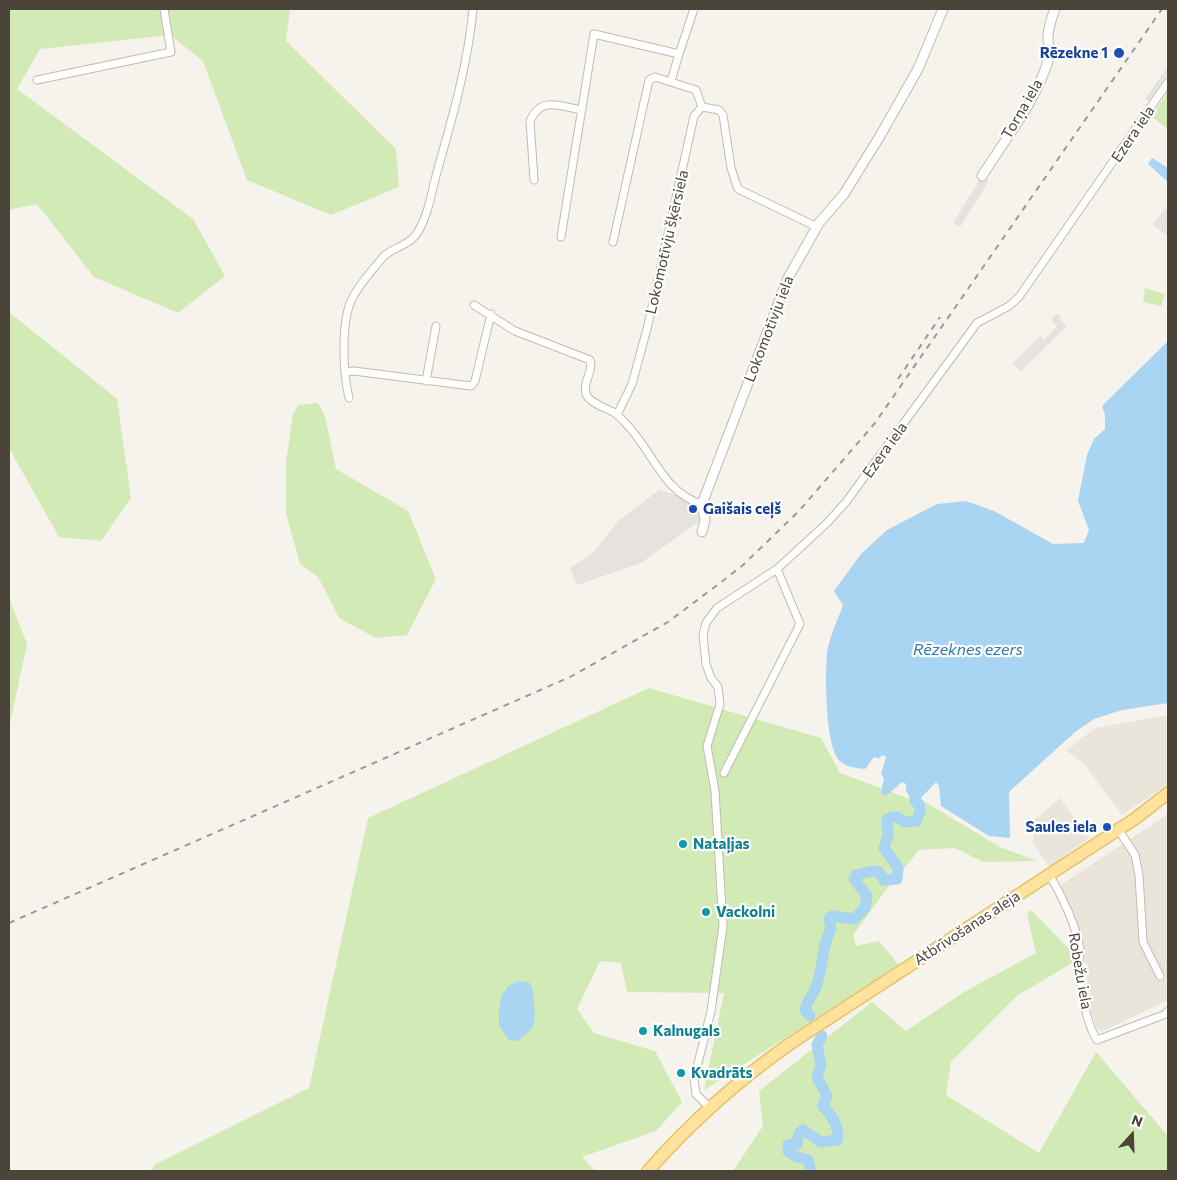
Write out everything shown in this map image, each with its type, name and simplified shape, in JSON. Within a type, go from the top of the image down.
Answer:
[{"type":"main road","name":"Atbrīvošanas aleja","points":[[648,1171],[676,1138],[749,1072],[1118,829],[1168,793]]},
{"type":"main road","name":"Atbrīvošanas aleja","points":[[1142,813],[1168,800]]},
{"type":"street","points":[[36,80],[171,52],[164,9]]},
{"type":"street","points":[[348,398],[345,320],[350,302],[363,282],[388,252],[414,237],[430,199],[457,93],[474,9]]},
{"type":"street","points":[[671,81],[694,9]]},
{"type":"street","name":"Lokomotīvju iela","points":[[702,532],[706,520],[702,504],[779,297],[817,226],[844,194],[880,136],[918,69],[943,9]]},
{"type":"street","name":"Torņa iela","points":[[982,176],[1028,103],[1042,75],[1050,52],[1049,30],[1055,9]]},
{"type":"street","points":[[561,236],[594,34],[679,54]]},
{"type":"street","points":[[613,242],[648,81],[655,77],[696,90],[702,107],[719,110],[723,115],[731,168],[738,188],[817,226]]},
{"type":"street","name":"Ezera iela","points":[[709,1107],[696,1094],[694,1079],[711,1012],[723,926],[716,791],[708,746],[720,704],[718,687],[711,678],[702,648],[706,623],[717,608],[777,569],[827,523],[846,502],[978,323],[1009,306],[1019,297],[1168,82]]},
{"type":"street","points":[[534,180],[530,121],[533,113],[538,107],[547,104],[582,110]]},
{"type":"street","name":"Lokomotīvju šķērsiela","points":[[617,415],[633,379],[673,221],[694,116],[702,107]]},
{"type":"street","points":[[474,305],[516,331],[588,358],[591,365],[586,394],[592,401],[617,415],[645,447],[672,485],[690,500],[702,504]]},
{"type":"street","points":[[346,372],[354,371],[467,387],[473,385],[491,314]]},
{"type":"street","points":[[426,381],[436,326]]},
{"type":"street","points":[[724,773],[800,624],[777,569]]},
{"type":"street","points":[[1118,829],[1135,855],[1139,875],[1143,942],[1160,976]]},
{"type":"street","name":"Robežu iela","points":[[1049,874],[1066,909],[1080,949],[1079,967],[1087,1014],[1092,1033],[1097,1040],[1166,1014],[1168,1011]]},
{"type":"shaded area","points":[[1168,66],[1168,73],[1149,101],[1145,99]]},
{"type":"shaded area","points":[[982,176],[989,181],[960,227],[953,223]]},
{"type":"shaded area","points":[[1165,208],[1168,211],[1168,236],[1153,225]]},
{"type":"shaded area","points":[[1057,313],[1067,326],[1021,371],[1013,363],[1040,336],[1044,340],[1057,326],[1051,320]]},
{"type":"shaded area","points":[[659,490],[676,495],[709,514],[641,563],[577,585],[570,568],[594,552],[618,521]]},
{"type":"shaded area","points":[[1168,715],[1168,784],[1122,815],[1085,765],[1067,751],[1096,728]]},
{"type":"shaded area","points":[[1060,798],[1089,838],[1049,867],[1033,843],[1035,819]]},
{"type":"shaded area","points":[[1168,814],[1168,1000],[1103,1031],[1097,1029],[1090,1008],[1086,964],[1076,925],[1059,886]]},
{"type":"green space","points":[[13,9],[290,9],[286,41],[396,149],[399,187],[331,215],[247,180],[203,61],[170,35],[40,49],[17,89],[193,219],[225,276],[178,313],[94,277],[37,204],[9,210],[9,12]]},
{"type":"green space","points":[[1168,92],[1168,129],[1151,116]]},
{"type":"green space","points":[[1145,288],[1165,294],[1161,306],[1143,302]]},
{"type":"green space","points":[[9,312],[117,399],[131,498],[101,541],[59,537],[9,448]]},
{"type":"green space","points":[[318,403],[325,416],[336,469],[408,511],[436,579],[407,635],[376,638],[339,618],[318,577],[300,564],[286,513],[286,462],[293,415],[298,405]]},
{"type":"green space","points":[[9,598],[27,644],[9,728]]},
{"type":"green space","points":[[649,688],[821,738],[840,773],[915,801],[920,799],[1000,847],[1037,861],[983,862],[955,848],[919,850],[886,890],[853,935],[856,946],[879,941],[899,965],[704,1090],[724,993],[627,992],[621,963],[600,961],[577,1009],[594,1033],[655,1051],[682,1102],[656,1131],[582,1157],[595,1171],[150,1171],[156,1164],[309,1088],[368,818]]},
{"type":"green space","points":[[1031,910],[1079,959],[1018,995],[951,1062],[946,1095],[1039,1153],[1096,1052],[1168,1136],[1168,1171],[733,1171],[763,1126],[759,1091],[872,1002],[906,1031],[964,992],[1036,953],[1027,914]]},
{"type":"water","points":[[1152,158],[1168,168],[1168,182],[1148,164]]},
{"type":"water","name":"Rēzeknes ezers","points":[[1168,341],[1168,703],[1122,710],[1094,719],[1075,732],[1009,792],[1010,838],[989,836],[941,806],[939,786],[936,782],[920,799],[915,801],[910,799],[906,790],[906,784],[902,782],[886,796],[881,793],[884,778],[881,774],[886,757],[883,755],[879,758],[874,757],[865,769],[851,767],[840,761],[831,741],[826,693],[827,653],[843,605],[834,591],[861,554],[887,530],[937,504],[966,501],[994,511],[1053,544],[1084,543],[1089,530],[1078,501],[1087,455],[1094,439],[1105,429],[1105,415],[1102,406]]},
{"type":"water","points":[[519,981],[530,983],[533,990],[534,1021],[528,1033],[518,1041],[508,1040],[499,1025],[501,997],[508,986]]},
{"type":"waterway","points":[[810,1016],[805,1010],[818,982],[826,943],[831,929],[829,919],[832,916],[854,919],[865,908],[867,896],[854,879],[856,875],[873,871],[879,872],[884,880],[897,879],[898,868],[884,848],[888,835],[887,820],[891,817],[897,817],[904,822],[916,821],[920,812],[919,804],[915,801]]},
{"type":"waterway","points":[[811,1171],[808,1160],[795,1156],[788,1151],[788,1145],[797,1144],[799,1134],[803,1130],[821,1142],[837,1140],[838,1131],[832,1117],[823,1106],[827,1096],[817,1077],[821,1065],[817,1045],[822,1036]]},
{"type":"railway","points":[[9,923],[570,677],[668,622],[743,565],[799,511],[875,423],[1162,9]]},
{"type":"railway","points":[[898,379],[940,317]]},
{"type":"place","name":"Rēzekne 1","points":[[1119,53]]},
{"type":"place","name":"Gaišais ceļš","points":[[693,509]]},
{"type":"place","name":"Saules iela","points":[[1107,827]]},
{"type":"place","name":"Nataļjas","points":[[683,844]]},
{"type":"place","name":"Vackolni","points":[[706,912]]},
{"type":"place","name":"Kalnugals","points":[[643,1031]]},
{"type":"place","name":"Kvadrāts","points":[[681,1073]]}]
